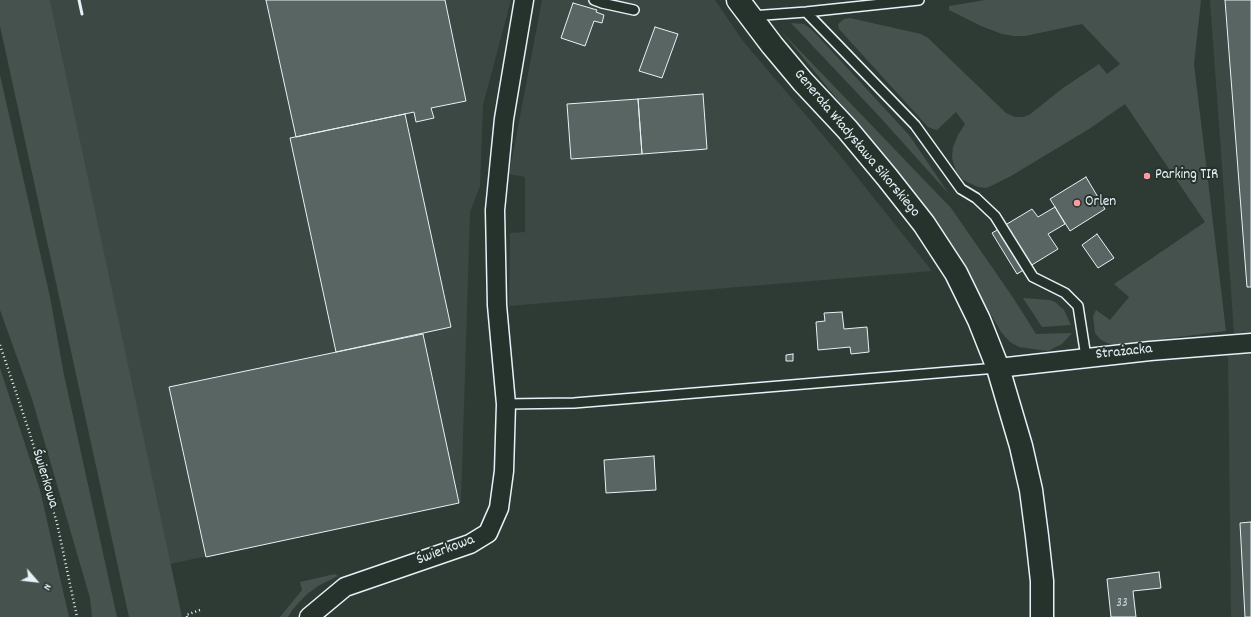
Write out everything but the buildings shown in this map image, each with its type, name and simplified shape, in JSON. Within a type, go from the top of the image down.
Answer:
[{"type":"main road","name":"Generała Władysława Sikorskiego","points":[[744,8],[772,46],[847,129],[924,224],[956,273],[979,320],[998,368],[1022,446],[1031,490],[1042,581],[1042,617]]},
{"type":"street","name":"Świerkowa","points":[[309,617],[345,587],[470,544],[488,533],[499,508],[504,471],[506,404],[497,305],[495,210],[504,119],[524,0]]},
{"type":"street","name":"Strażacka","points":[[998,368],[1086,357],[1251,343]]},
{"type":"lane","points":[[594,0],[634,10]]},
{"type":"lane","points":[[744,8],[806,12],[919,0]]},
{"type":"lane","points":[[806,12],[915,125],[961,189],[976,198],[995,216],[1033,277],[1065,293],[1078,306],[1086,357]]},
{"type":"lane","points":[[506,404],[574,403],[998,368]]},
{"type":"path","name":"Świerkowa","points":[[0,345],[58,523],[77,617]]},
{"type":"path","points":[[187,617],[186,615],[200,610]]},
{"type":"shaded area","points":[[0,0],[50,0],[182,617],[129,617],[0,26]]},
{"type":"shaded area","points":[[50,0],[511,0],[483,105],[480,186],[470,212],[461,502],[170,564]]},
{"type":"shaded area","points":[[542,0],[715,0],[743,41],[838,153],[932,271],[509,306],[510,233],[525,232],[525,177],[509,174]]},
{"type":"shaded area","points":[[985,0],[1201,0],[1194,64],[1226,331],[1116,345],[1107,343],[1100,339],[1095,333],[1093,316],[1096,310],[1110,320],[1129,297],[1114,284],[1205,222],[1125,104],[1089,129],[1011,176],[986,188],[978,187],[963,180],[956,171],[952,158],[953,147],[965,124],[956,112],[937,130],[928,127],[839,29],[838,24],[844,19],[850,18],[921,34],[928,38],[1006,113],[1015,117],[1029,115],[1063,88],[1099,64],[1107,74],[1120,64],[1082,24],[1025,36],[1014,36],[1002,34],[981,26],[949,10],[949,6]]},
{"type":"shaded area","points":[[1210,0],[1251,0],[1251,332],[1234,333]]},
{"type":"shaded area","points":[[791,23],[804,24],[817,35],[909,135],[949,194],[878,115]]},
{"type":"shaded area","points":[[781,31],[951,208],[1014,299],[1036,334],[1072,333],[1062,344],[1048,351],[1019,347],[1010,342],[1001,332],[949,241],[922,202]]},
{"type":"shaded area","points":[[0,75],[50,297],[64,375],[117,617],[92,617],[90,598],[32,399],[0,310]]},
{"type":"shaded area","points":[[1023,298],[1050,300],[1055,302],[1064,310],[1071,325],[1042,327]]},
{"type":"shaded area","points":[[1251,354],[1251,617],[1231,617],[1228,355]]},
{"type":"shaded area","points":[[0,368],[40,490],[69,617],[0,617]]},
{"type":"shaded area","points":[[335,574],[338,576],[318,586],[306,595],[288,617],[280,617],[302,590],[300,582]]},
{"type":"railway","points":[[79,0],[82,14]]},
{"type":"place","name":"Parking TIR","points":[[1147,176]]},
{"type":"place","name":"Orlen","points":[[1077,203]]}]
